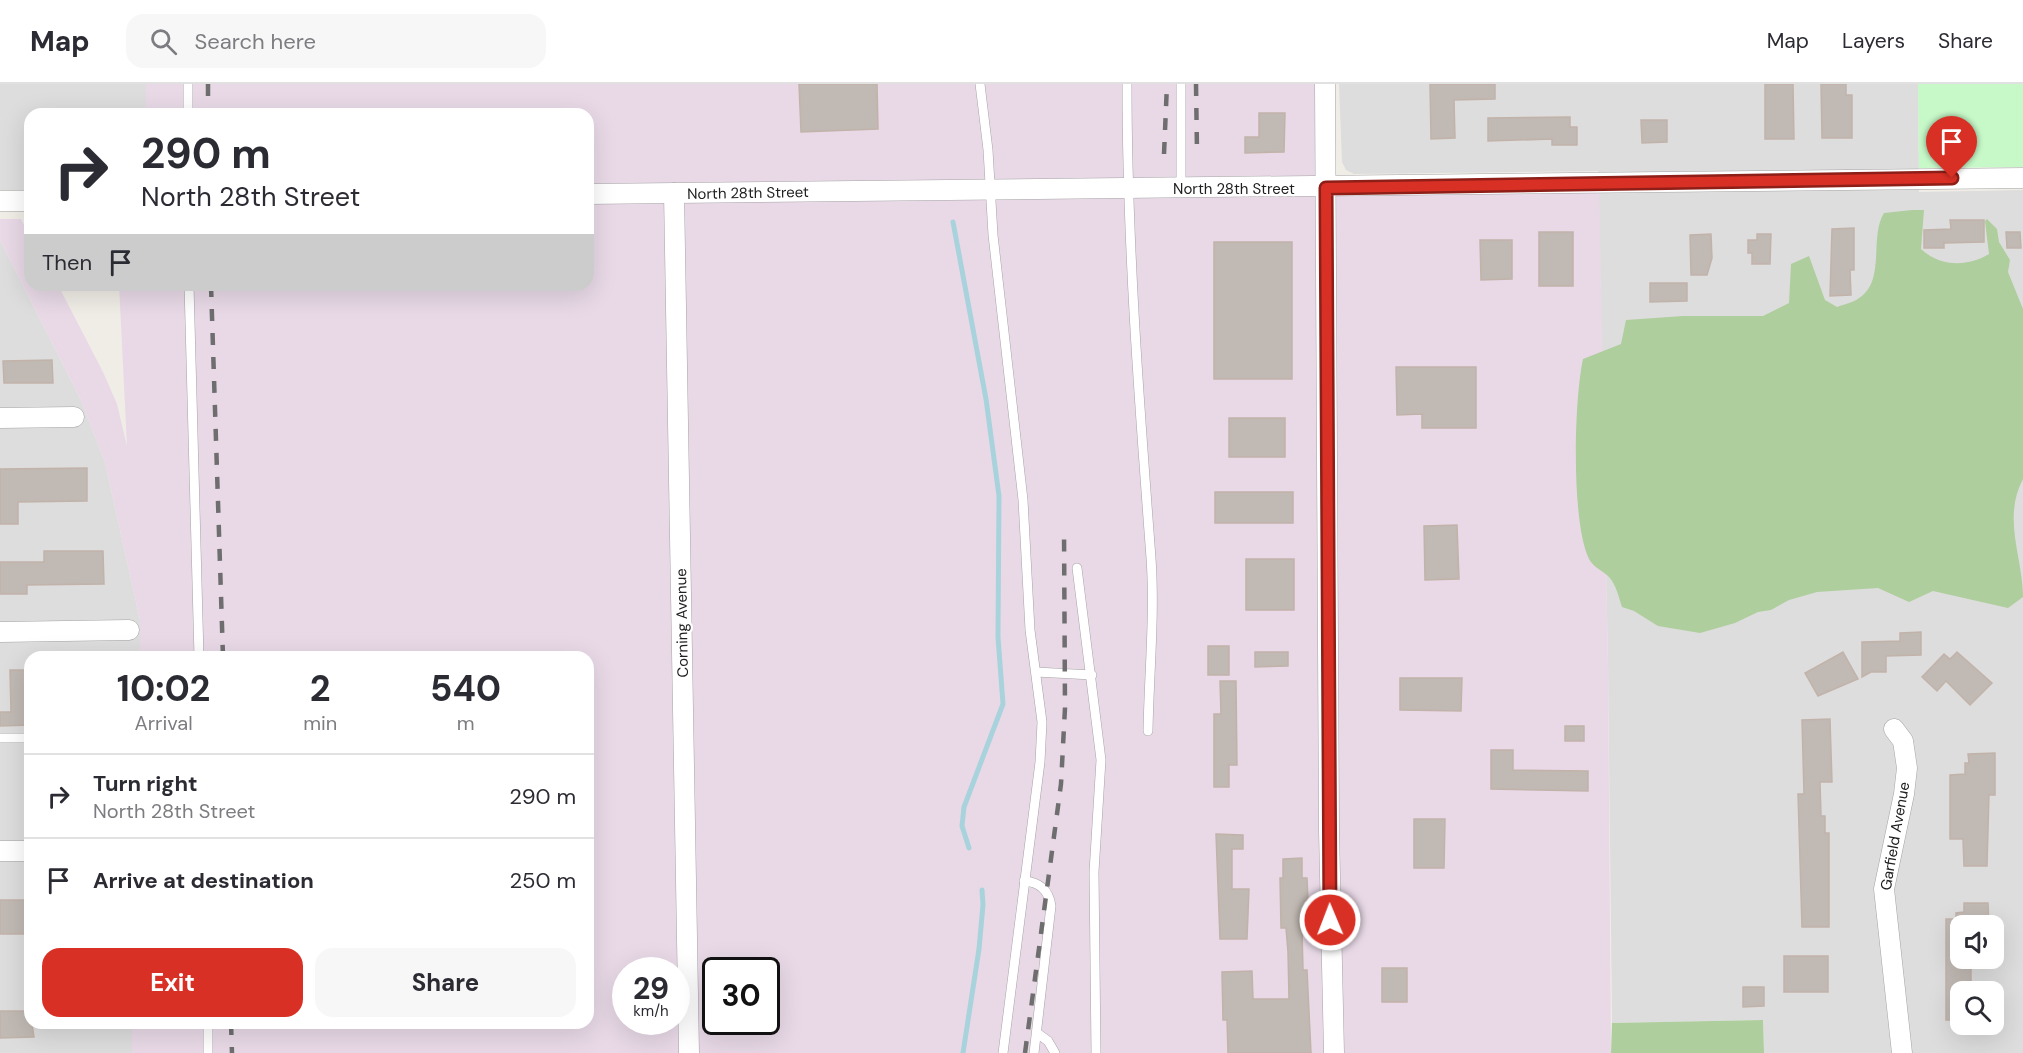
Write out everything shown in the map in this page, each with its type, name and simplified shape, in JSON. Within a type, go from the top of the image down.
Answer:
[{"type":"street","points":[[1325,84],[1329,831],[1334,1053]]},
{"type":"street","name":"North 28th Street","points":[[594,194],[1326,188],[2023,178]]},
{"type":"street","name":"Corning Avenue","points":[[674,193],[689,1053]]},
{"type":"street","points":[[0,201],[24,201]]},
{"type":"street","points":[[0,418],[74,417]]},
{"type":"street","points":[[0,632],[129,630]]},
{"type":"street","name":"Garfield Avenue","points":[[1894,729],[1903,741],[1907,768],[1904,794],[1884,889],[1902,1053]]},
{"type":"street","points":[[0,851],[24,850]]},
{"type":"lane","points":[[188,84],[188,108]]},
{"type":"lane","points":[[980,84],[984,105],[990,190],[1023,500],[1030,630],[1043,740],[1003,1053]]},
{"type":"lane","points":[[1127,84],[1127,189],[1141,450],[1151,559],[1148,731]]},
{"type":"lane","points":[[1181,84],[1181,189]]},
{"type":"lane","points":[[189,291],[199,651]]},
{"type":"lane","points":[[1077,568],[1101,760],[1094,872],[1096,1053]]},
{"type":"lane","points":[[1036,672],[1092,675]]},
{"type":"lane","points":[[0,738],[24,738]]},
{"type":"lane","points":[[1024,880],[1041,886],[1049,896],[1052,906],[1034,1053]]},
{"type":"lane","points":[[208,1029],[208,1053]]},
{"type":"lane","points":[[1036,1033],[1048,1041],[1055,1053]]},
{"type":"shaded area","points":[[0,84],[146,84],[146,108],[24,108],[24,190],[0,190]]},
{"type":"shaded area","points":[[146,84],[1325,84],[1326,188],[1599,183],[1608,665],[1611,1053],[132,1053],[132,1029],[594,1029],[594,651],[140,651],[140,620],[105,462],[80,398],[26,291],[61,291],[117,404],[127,446],[119,291],[594,291],[594,108],[146,108]]},
{"type":"shaded area","points":[[1339,84],[1918,84],[1919,192],[2023,190],[2023,1053],[1764,1053],[1763,1020],[1612,1023],[1608,665],[1598,171],[1354,174],[1346,170],[1342,162]]},
{"type":"shaded area","points":[[0,219],[21,219],[24,225],[24,287],[0,240]]},
{"type":"shaded area","points":[[0,240],[80,398],[105,462],[140,620],[140,651],[24,651],[24,1029],[132,1029],[132,1053],[0,1053]]},
{"type":"green space","points":[[1918,84],[2023,84],[2023,167],[1919,168]]},
{"type":"green space","points":[[1924,210],[1921,249],[1929,255],[1945,262],[1963,263],[1989,254],[1985,221],[1987,219],[1997,229],[1999,242],[2010,260],[2008,272],[2023,309],[2023,479],[2017,494],[2014,523],[2023,597],[2008,608],[1933,591],[1909,602],[1878,588],[1817,592],[1789,600],[1771,610],[1758,612],[1735,623],[1700,633],[1658,626],[1634,611],[1622,607],[1611,580],[1589,559],[1579,518],[1576,431],[1583,359],[1621,344],[1626,320],[1683,316],[1763,316],[1789,303],[1791,264],[1809,256],[1825,300],[1837,307],[1854,301],[1867,290],[1872,281],[1878,234],[1884,213]]},
{"type":"green space","points":[[1763,1020],[1764,1053],[1611,1053],[1612,1023]]},
{"type":"building","points":[[799,84],[877,84],[878,129],[801,132]]},
{"type":"building","points":[[1430,84],[1495,84],[1495,99],[1454,100],[1455,138],[1431,139]]},
{"type":"building","points":[[1765,84],[1793,84],[1794,139],[1765,139]]},
{"type":"building","points":[[1821,84],[1846,84],[1846,95],[1852,95],[1852,138],[1822,138]]},
{"type":"building","points":[[1259,113],[1285,113],[1284,152],[1245,153],[1245,137],[1259,137]]},
{"type":"building","points":[[1570,117],[1570,127],[1577,127],[1577,145],[1552,145],[1552,139],[1488,141],[1488,118]]},
{"type":"building","points":[[1641,120],[1667,120],[1667,142],[1642,143]]},
{"type":"building","points":[[1950,220],[1984,220],[1984,242],[1944,243],[1944,248],[1924,248],[1924,230],[1951,229]]},
{"type":"building","points":[[1854,228],[1854,270],[1850,270],[1851,295],[1830,296],[1832,229]]},
{"type":"building","points":[[1539,232],[1573,232],[1573,286],[1539,286]]},
{"type":"building","points":[[2006,232],[2020,232],[2021,248],[2007,248]]},
{"type":"building","points":[[1711,234],[1712,258],[1707,275],[1691,275],[1690,235]]},
{"type":"building","points":[[1757,234],[1771,234],[1770,264],[1752,264],[1752,253],[1748,253],[1748,240],[1757,240]]},
{"type":"building","points":[[1480,240],[1512,240],[1512,279],[1481,280]]},
{"type":"building","points":[[1214,242],[1292,242],[1292,379],[1214,379]]},
{"type":"building","points":[[1650,283],[1687,283],[1687,301],[1650,302]]},
{"type":"building","points":[[52,360],[53,383],[4,383],[3,361]]},
{"type":"building","points":[[1396,367],[1476,367],[1476,428],[1422,428],[1422,414],[1397,415]]},
{"type":"building","points":[[1229,418],[1285,418],[1285,457],[1229,457]]},
{"type":"building","points":[[87,468],[87,501],[18,502],[18,524],[0,524],[0,469]]},
{"type":"building","points":[[1215,492],[1293,492],[1293,523],[1215,523]]},
{"type":"building","points":[[1457,525],[1459,579],[1425,580],[1424,526]]},
{"type":"building","points":[[44,551],[103,551],[104,584],[27,585],[27,594],[0,594],[0,562],[44,562]]},
{"type":"building","points":[[1246,559],[1294,559],[1294,610],[1246,610]]},
{"type":"building","points":[[1921,632],[1921,655],[1886,656],[1886,672],[1871,672],[1862,677],[1862,642],[1900,641],[1900,633]]},
{"type":"building","points":[[1208,646],[1229,646],[1229,675],[1208,675]]},
{"type":"building","points":[[1255,652],[1288,652],[1288,666],[1255,667]]},
{"type":"building","points":[[1843,652],[1858,679],[1818,696],[1805,673]]},
{"type":"building","points":[[1957,652],[1992,683],[1970,705],[1946,681],[1937,691],[1922,677],[1944,654],[1950,659]]},
{"type":"building","points":[[10,670],[24,670],[24,725],[0,726],[0,712],[11,712]]},
{"type":"building","points":[[1400,678],[1462,678],[1461,711],[1400,710]]},
{"type":"building","points":[[1220,681],[1236,681],[1237,765],[1229,765],[1229,787],[1214,787],[1214,714],[1221,714]]},
{"type":"building","points":[[1830,719],[1832,782],[1820,782],[1821,816],[1825,816],[1825,833],[1829,833],[1829,927],[1802,927],[1798,794],[1804,794],[1802,720]]},
{"type":"building","points":[[1565,726],[1584,726],[1584,741],[1565,741]]},
{"type":"building","points":[[1491,750],[1513,750],[1513,770],[1588,771],[1588,791],[1491,789]]},
{"type":"building","points":[[1995,753],[1995,795],[1989,795],[1987,866],[1964,866],[1963,839],[1950,839],[1950,775],[1965,774],[1965,763],[1969,763],[1968,754]]},
{"type":"building","points":[[1414,819],[1445,819],[1444,868],[1414,868]]},
{"type":"building","points":[[1216,834],[1243,835],[1243,849],[1232,849],[1232,889],[1249,889],[1247,939],[1220,939]]},
{"type":"building","points":[[1302,858],[1302,878],[1307,878],[1308,901],[1304,901],[1303,970],[1307,970],[1311,1053],[1228,1053],[1227,1020],[1223,1020],[1222,972],[1252,971],[1253,999],[1289,999],[1286,928],[1281,928],[1280,878],[1283,878],[1283,859]]},
{"type":"building","points":[[0,900],[24,900],[24,934],[0,934]]},
{"type":"building","points":[[1964,903],[1988,903],[1989,915],[1956,915],[1956,913],[1964,912]]},
{"type":"building","points":[[1946,919],[1950,919],[1950,969],[1971,969],[1971,981],[1950,981],[1950,1020],[1946,1020]]},
{"type":"building","points":[[1784,956],[1828,956],[1828,992],[1784,992]]},
{"type":"building","points":[[1382,968],[1407,968],[1407,1002],[1382,1002]]},
{"type":"building","points":[[1743,987],[1764,987],[1764,1006],[1743,1007]]},
{"type":"building","points":[[0,1011],[24,1011],[24,1029],[33,1029],[34,1037],[0,1038]]},
{"type":"waterway","points":[[953,222],[986,399],[999,496],[998,637],[1003,704],[964,807],[962,826],[969,848]]},
{"type":"waterway","points":[[963,1053],[979,949],[982,890]]},
{"type":"railway","points":[[208,84],[208,108]]},
{"type":"railway","points":[[1164,154],[1167,84]]},
{"type":"railway","points":[[1196,84],[1197,151]]},
{"type":"railway","points":[[211,291],[223,651]]},
{"type":"railway","points":[[1025,1053],[1061,784],[1065,708],[1064,529]]},
{"type":"railway","points":[[231,1029],[232,1053]]},
{"type":"route","points":[[1330,920],[1326,188],[1952,178]]}]
